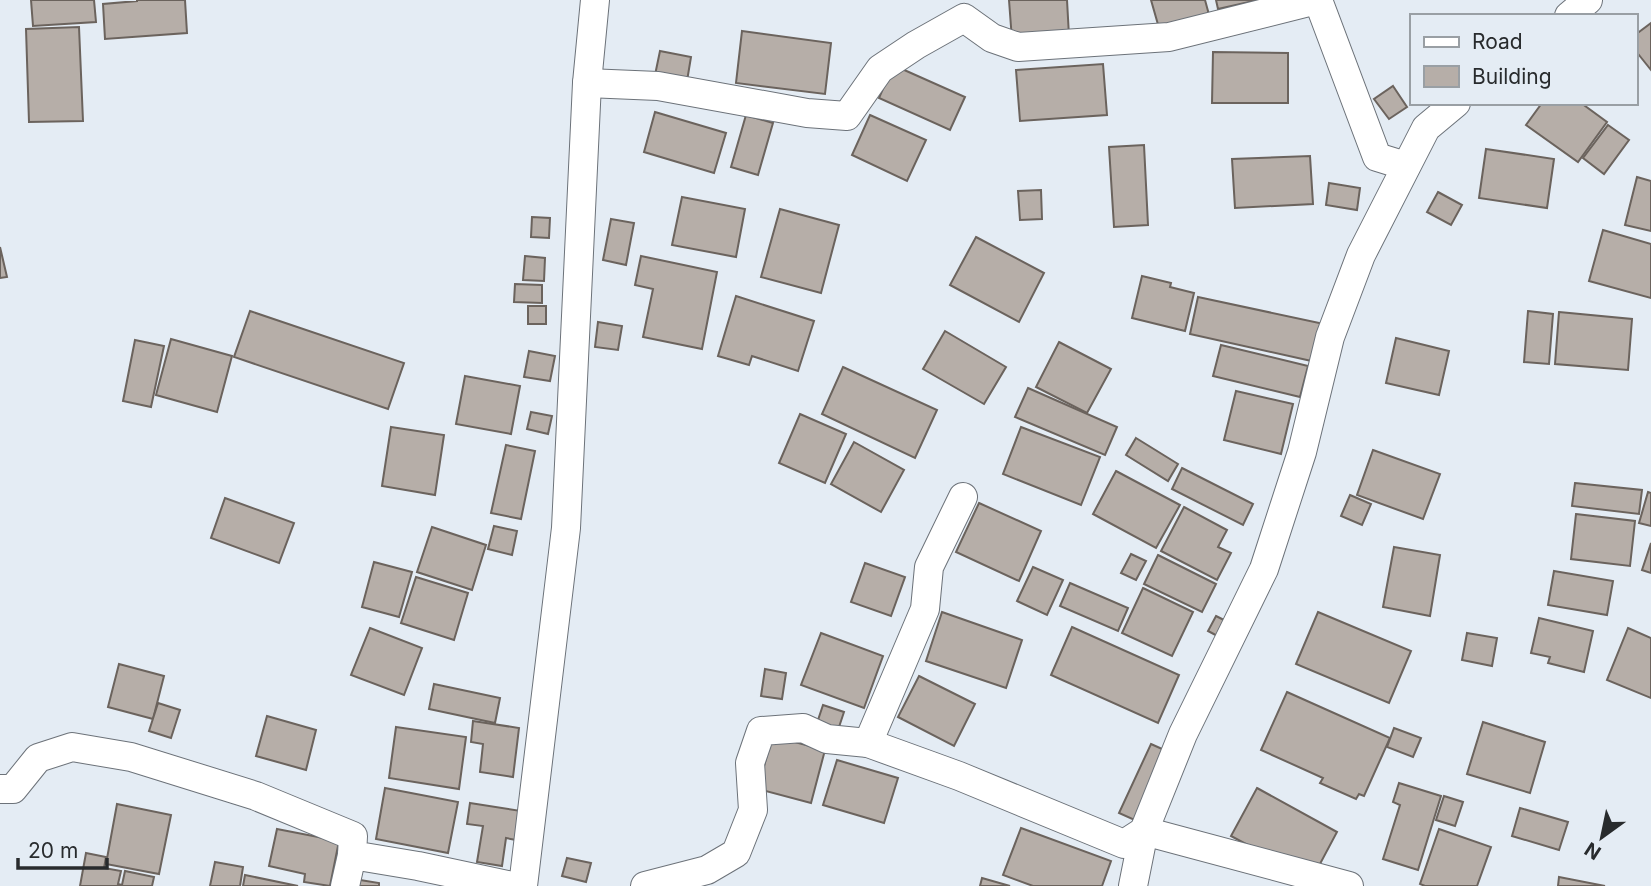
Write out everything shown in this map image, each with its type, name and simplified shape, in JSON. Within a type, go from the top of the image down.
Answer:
[{"type":"street","points":[[523,886],[566,528],[587,83],[596,0]]},
{"type":"street","points":[[587,83],[658,86],[807,113],[847,116],[880,69],[964,18],[992,38],[1018,47],[1169,37],[1318,0],[1377,157],[1406,166]]},
{"type":"street","points":[[1571,14],[1588,0]]},
{"type":"street","points":[[1133,886],[1144,831],[1183,734],[1264,569],[1302,452],[1330,337],[1361,255],[1426,128],[1454,105]]},
{"type":"street","points":[[868,743],[925,609],[929,567],[963,497]]},
{"type":"street","points":[[645,886],[707,870],[736,853],[753,810],[750,763],[761,731],[803,728],[827,739],[868,743],[959,775],[1124,844],[1144,831],[1349,886]]},
{"type":"street","points":[[0,789],[13,789],[38,758],[72,747],[131,757],[256,796],[353,836],[345,886]]},
{"type":"street","points":[[352,855],[512,886]]},
{"type":"building","points":[[31,0],[94,0],[96,22],[33,26]]},
{"type":"building","points":[[137,0],[185,0],[187,33],[105,39],[103,4]]},
{"type":"building","points":[[1009,0],[1067,0],[1069,36],[1012,40]]},
{"type":"building","points":[[1151,0],[1205,0],[1211,22],[1161,35]]},
{"type":"building","points":[[1216,0],[1258,0],[1218,9]]},
{"type":"building","points":[[1651,23],[1651,70],[1637,52],[1637,34]]},
{"type":"building","points":[[79,27],[83,121],[29,122],[26,29]]},
{"type":"building","points":[[742,31],[831,43],[825,94],[736,83]]},
{"type":"building","points":[[660,51],[691,57],[687,81],[655,75]]},
{"type":"building","points":[[1213,52],[1288,53],[1288,103],[1212,103]]},
{"type":"building","points":[[1103,64],[1107,115],[1020,121],[1016,70]]},
{"type":"building","points":[[893,65],[965,97],[950,130],[879,98]]},
{"type":"building","points":[[1393,86],[1407,107],[1389,119],[1374,99]]},
{"type":"building","points":[[1541,105],[1584,105],[1607,122],[1578,162],[1526,125]]},
{"type":"building","points":[[655,112],[726,133],[714,173],[644,152]]},
{"type":"building","points":[[746,115],[773,123],[758,175],[731,167]]},
{"type":"building","points":[[870,115],[926,140],[907,181],[852,155]]},
{"type":"building","points":[[1608,125],[1629,140],[1604,174],[1583,158]]},
{"type":"building","points":[[1144,145],[1148,225],[1114,227],[1109,147]]},
{"type":"building","points":[[1486,149],[1554,159],[1547,208],[1479,198]]},
{"type":"building","points":[[1310,156],[1313,204],[1235,208],[1232,159]]},
{"type":"building","points":[[1637,177],[1651,181],[1651,231],[1625,225]]},
{"type":"building","points":[[1329,183],[1360,188],[1357,210],[1326,205]]},
{"type":"building","points":[[1041,190],[1042,219],[1020,220],[1018,191]]},
{"type":"building","points":[[1438,192],[1462,205],[1451,225],[1427,212]]},
{"type":"building","points":[[682,197],[745,209],[736,257],[672,245]]},
{"type":"building","points":[[780,209],[839,225],[821,293],[761,277]]},
{"type":"building","points":[[532,217],[550,218],[549,238],[531,237]]},
{"type":"building","points":[[611,219],[634,223],[626,265],[603,260]]},
{"type":"building","points":[[1603,230],[1651,244],[1651,298],[1589,281]]},
{"type":"building","points":[[976,237],[1044,273],[1019,322],[950,285]]},
{"type":"building","points":[[0,247],[7,277],[0,278]]},
{"type":"building","points":[[525,256],[545,258],[544,281],[523,280]]},
{"type":"building","points":[[641,256],[717,272],[702,349],[643,337],[653,289],[635,285]]},
{"type":"building","points":[[1142,276],[1171,283],[1170,287],[1194,293],[1185,331],[1132,318]]},
{"type":"building","points":[[515,284],[542,285],[542,303],[514,302]]},
{"type":"building","points":[[736,296],[814,321],[798,371],[752,356],[749,365],[718,356]]},
{"type":"building","points":[[1198,297],[1324,324],[1316,362],[1190,334]]},
{"type":"building","points":[[528,306],[546,306],[546,324],[528,324]]},
{"type":"building","points":[[250,311],[404,363],[388,409],[234,357]]},
{"type":"building","points":[[1528,311],[1553,314],[1549,364],[1524,362]]},
{"type":"building","points":[[1559,312],[1632,319],[1628,370],[1555,364]]},
{"type":"building","points":[[598,322],[622,326],[618,350],[595,347]]},
{"type":"building","points":[[945,331],[1006,367],[984,404],[923,369]]},
{"type":"building","points":[[1396,338],[1449,351],[1439,395],[1386,383]]},
{"type":"building","points":[[171,339],[232,356],[217,412],[156,395]]},
{"type":"building","points":[[135,340],[164,346],[151,407],[123,401]]},
{"type":"building","points":[[1059,342],[1111,369],[1087,413],[1036,387]]},
{"type":"building","points":[[1221,345],[1308,366],[1300,397],[1213,376]]},
{"type":"building","points":[[529,351],[555,356],[550,381],[524,377]]},
{"type":"building","points":[[843,367],[937,410],[915,458],[822,414]]},
{"type":"building","points":[[465,376],[520,386],[511,434],[456,424]]},
{"type":"building","points":[[1028,388],[1117,427],[1105,455],[1015,417]]},
{"type":"building","points":[[1236,391],[1293,404],[1281,454],[1224,440]]},
{"type":"building","points":[[531,412],[552,416],[548,434],[527,429]]},
{"type":"building","points":[[800,414],[846,434],[825,483],[779,463]]},
{"type":"building","points":[[391,427],[444,435],[435,495],[382,486]]},
{"type":"building","points":[[1021,427],[1100,457],[1081,505],[1003,474]]},
{"type":"building","points":[[1136,438],[1178,464],[1168,481],[1126,455]]},
{"type":"building","points":[[854,442],[904,470],[881,512],[831,484]]},
{"type":"building","points":[[506,445],[535,451],[521,519],[491,513]]},
{"type":"building","points":[[1373,450],[1440,474],[1423,519],[1357,495]]},
{"type":"building","points":[[1182,468],[1253,504],[1243,525],[1172,489]]},
{"type":"building","points":[[1116,471],[1180,505],[1156,548],[1093,514]]},
{"type":"building","points":[[1575,483],[1642,490],[1639,514],[1572,506]]},
{"type":"building","points":[[1648,492],[1651,493],[1651,526],[1639,523]]},
{"type":"building","points":[[1350,495],[1371,504],[1362,525],[1341,516]]},
{"type":"building","points":[[225,498],[294,523],[279,563],[211,538]]},
{"type":"building","points":[[979,503],[1041,531],[1019,581],[956,552]]},
{"type":"building","points":[[1184,507],[1227,530],[1218,547],[1231,553],[1217,580],[1161,551]]},
{"type":"building","points":[[1576,514],[1635,521],[1630,566],[1571,559]]},
{"type":"building","points":[[494,526],[517,531],[512,555],[488,549]]},
{"type":"building","points":[[432,527],[486,545],[472,590],[417,572]]},
{"type":"building","points":[[1651,543],[1651,573],[1642,570]]},
{"type":"building","points":[[1394,547],[1440,555],[1430,616],[1383,607]]},
{"type":"building","points":[[1131,554],[1146,561],[1136,580],[1121,573]]},
{"type":"building","points":[[1158,555],[1216,584],[1202,612],[1144,584]]},
{"type":"building","points":[[374,562],[412,572],[399,617],[362,607]]},
{"type":"building","points":[[865,563],[905,577],[891,616],[851,602]]},
{"type":"building","points":[[1033,567],[1063,580],[1047,615],[1017,601]]},
{"type":"building","points":[[1554,571],[1613,581],[1607,615],[1548,605]]},
{"type":"building","points":[[416,577],[468,593],[454,640],[401,623]]},
{"type":"building","points":[[1070,583],[1128,608],[1118,631],[1060,606]]},
{"type":"building","points":[[1143,588],[1193,612],[1172,656],[1122,633]]},
{"type":"building","points":[[942,612],[1022,640],[1006,688],[926,661]]},
{"type":"building","points":[[1318,612],[1411,651],[1389,703],[1296,664]]},
{"type":"building","points":[[1216,616],[1234,625],[1227,641],[1208,631]]},
{"type":"building","points":[[1539,618],[1593,631],[1584,672],[1548,663],[1550,657],[1531,653]]},
{"type":"building","points":[[1072,627],[1179,675],[1158,723],[1051,675]]},
{"type":"building","points":[[370,628],[422,648],[404,695],[351,675]]},
{"type":"building","points":[[1628,628],[1651,638],[1651,698],[1607,680]]},
{"type":"building","points":[[821,633],[883,656],[864,708],[801,685]]},
{"type":"building","points":[[1467,633],[1497,638],[1492,666],[1462,660]]},
{"type":"building","points":[[119,664],[164,676],[153,719],[108,707]]},
{"type":"building","points":[[765,669],[786,673],[782,699],[761,696]]},
{"type":"building","points":[[919,676],[975,704],[954,746],[898,717]]},
{"type":"building","points":[[434,684],[500,698],[495,723],[429,709]]},
{"type":"building","points":[[1287,692],[1390,738],[1364,796],[1359,794],[1356,799],[1320,783],[1323,778],[1261,750]]},
{"type":"building","points":[[158,703],[180,710],[171,738],[149,731]]},
{"type":"building","points":[[823,705],[844,712],[838,730],[817,723]]},
{"type":"building","points":[[267,716],[316,730],[306,770],[256,756]]},
{"type":"building","points":[[473,721],[519,728],[513,777],[480,772],[483,744],[471,742]]},
{"type":"building","points":[[1483,722],[1545,742],[1530,793],[1467,774]]},
{"type":"building","points":[[396,727],[466,737],[459,789],[389,778]]},
{"type":"building","points":[[1394,728],[1421,738],[1413,757],[1387,747]]},
{"type":"building","points":[[772,736],[825,750],[811,803],[758,789]]},
{"type":"building","points":[[1151,744],[1180,757],[1148,826],[1119,813]]},
{"type":"building","points":[[837,760],[898,778],[884,823],[823,805]]},
{"type":"building","points":[[1399,783],[1441,796],[1418,870],[1383,859],[1400,805],[1393,802]]},
{"type":"building","points":[[385,788],[458,802],[448,853],[376,839]]},
{"type":"building","points":[[1257,788],[1337,832],[1312,879],[1231,836]]},
{"type":"building","points":[[1444,796],[1463,802],[1455,826],[1436,820]]},
{"type":"building","points":[[470,803],[521,811],[516,840],[506,838],[502,866],[477,862],[483,826],[467,824]]},
{"type":"building","points":[[117,804],[171,815],[159,874],[106,864]]},
{"type":"building","points":[[1520,808],[1568,822],[1559,850],[1512,836]]},
{"type":"building","points":[[1021,828],[1111,861],[1102,886],[1033,886],[1003,875]]},
{"type":"building","points":[[277,829],[339,841],[330,886],[304,882],[305,874],[269,866]]},
{"type":"building","points":[[1439,829],[1491,847],[1477,886],[1420,884]]},
{"type":"building","points":[[86,853],[106,857],[104,868],[121,871],[118,884],[122,885],[125,871],[154,877],[152,886],[80,886]]},
{"type":"building","points":[[567,858],[591,863],[586,882],[562,876]]},
{"type":"building","points":[[215,862],[243,867],[240,886],[210,886]]},
{"type":"building","points":[[245,875],[298,886],[243,886]]},
{"type":"building","points":[[1559,877],[1605,886],[1558,886]]},
{"type":"building","points":[[982,878],[1010,886],[980,886]]},
{"type":"building","points":[[354,879],[379,883],[379,886],[353,886]]}]
